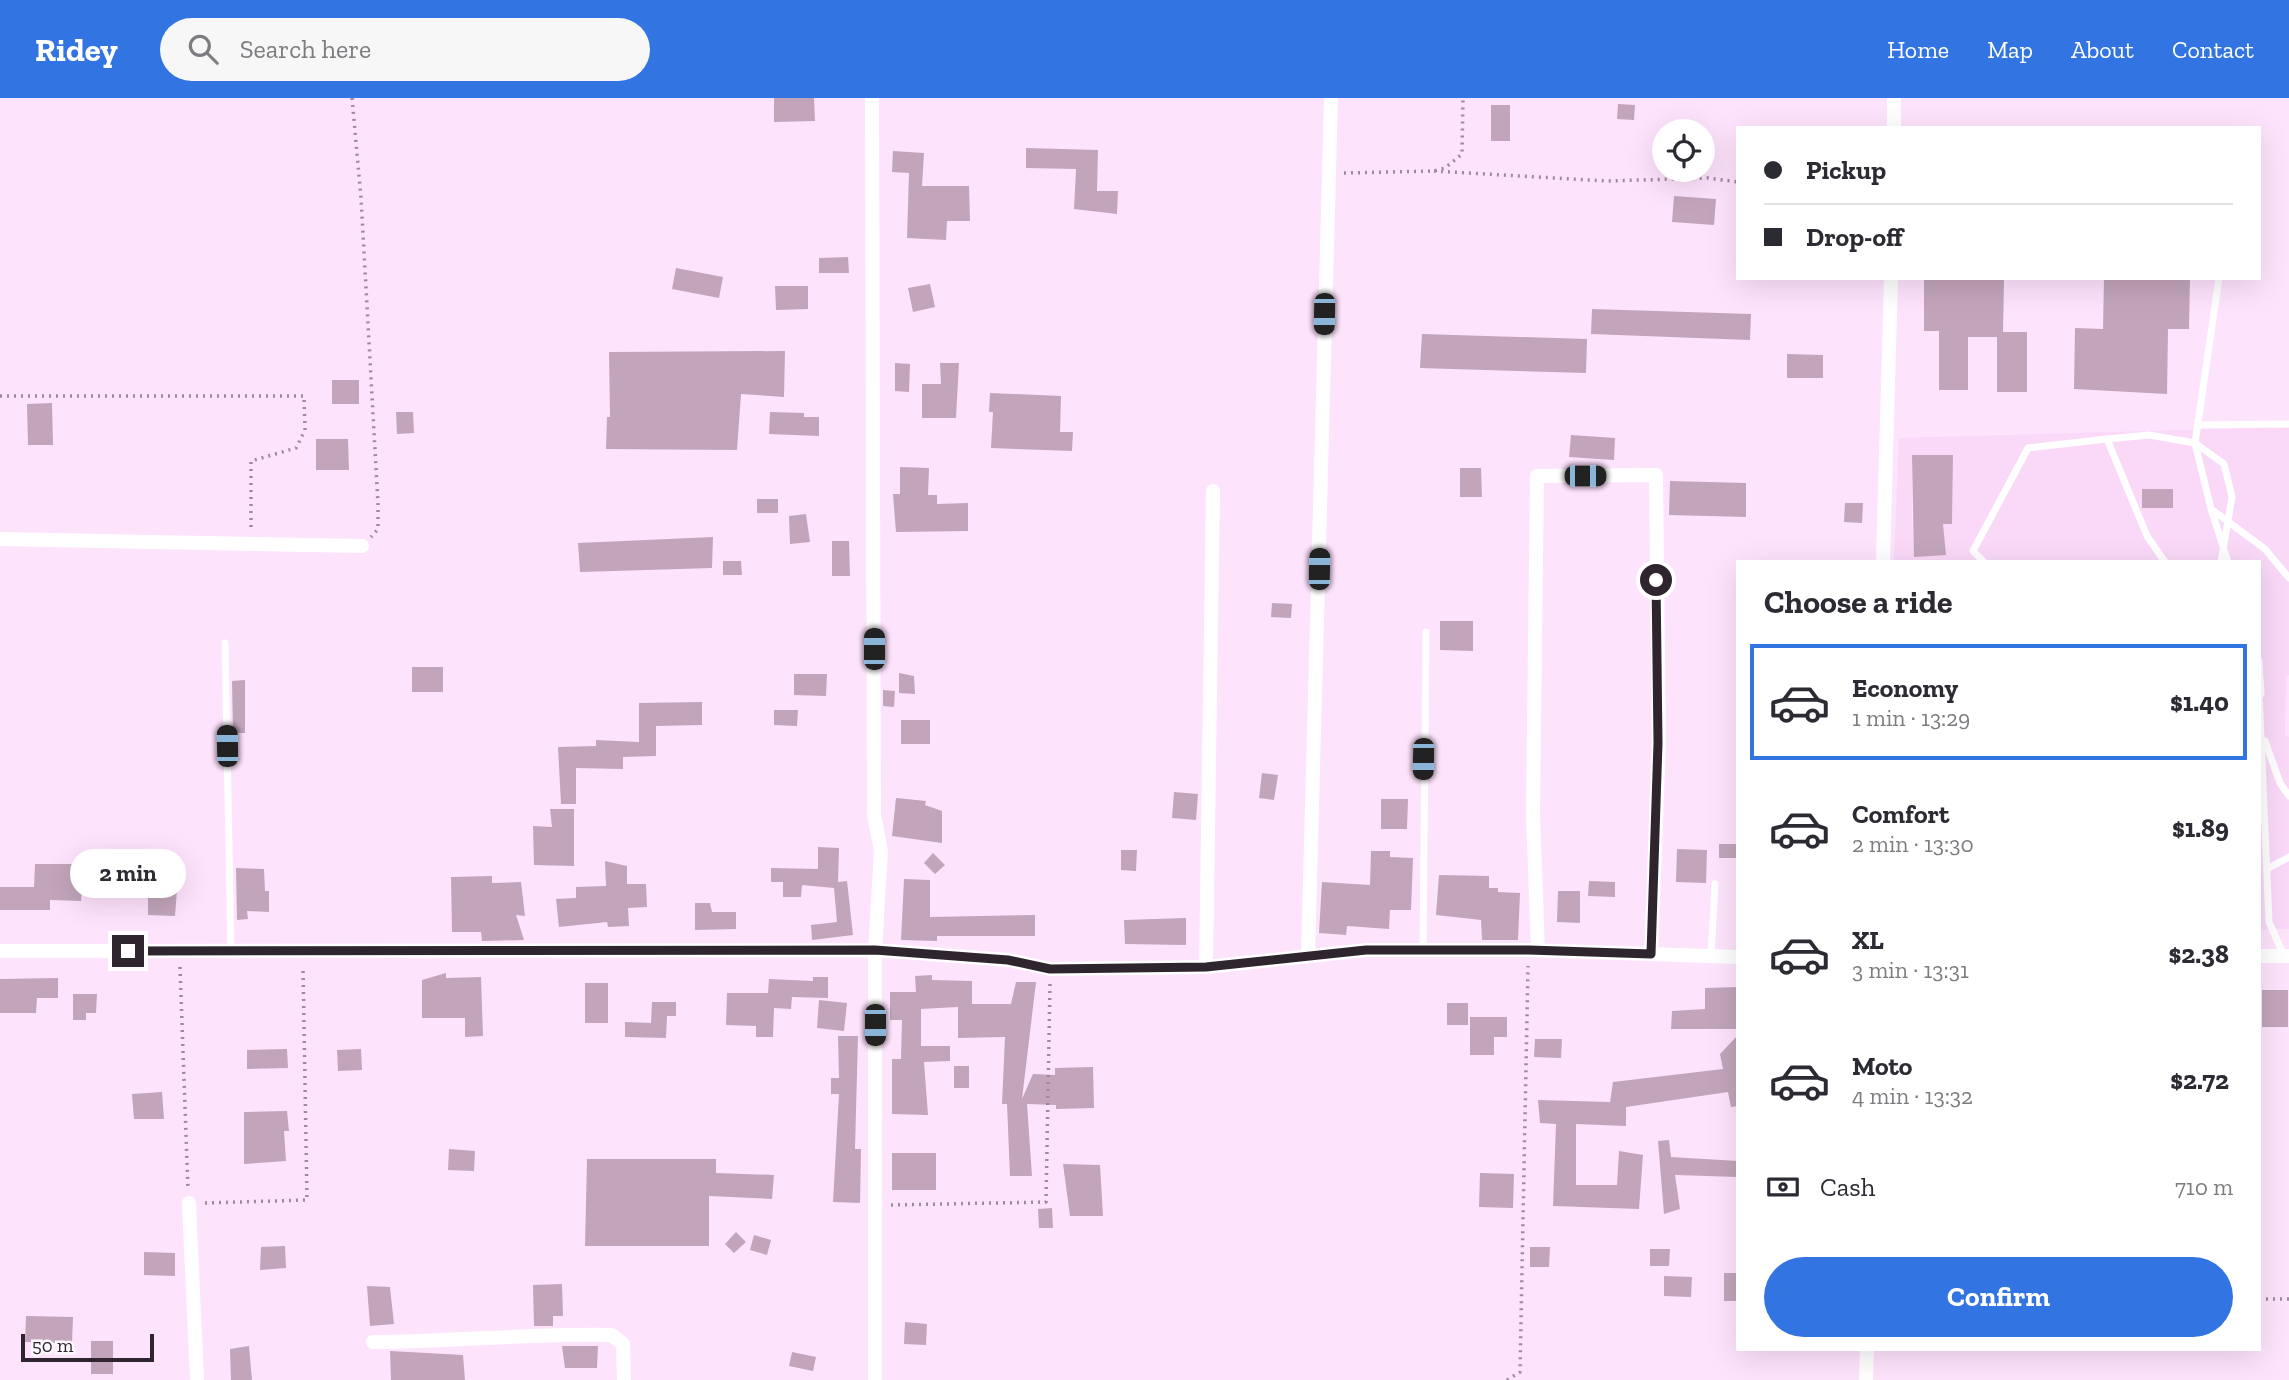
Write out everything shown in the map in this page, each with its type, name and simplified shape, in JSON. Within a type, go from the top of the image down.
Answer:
[{"type":"street","points":[[872,98],[874,815],[881,851],[875,950],[875,1380]]},
{"type":"street","points":[[1308,956],[1331,98]]},
{"type":"street","points":[[1894,98],[1894,126]]},
{"type":"street","points":[[1883,560],[1891,280]]},
{"type":"street","points":[[1533,950],[1537,476],[1656,475],[1658,743],[1651,954]]},
{"type":"street","points":[[1206,967],[1213,491]]},
{"type":"street","points":[[0,539],[251,546],[362,546]]},
{"type":"street","points":[[0,951],[875,950],[1008,960],[1050,969],[1206,967],[1366,950],[1533,950],[1736,957]]},
{"type":"street","points":[[2261,956],[2286,956]]},
{"type":"street","points":[[189,1203],[197,1380]]},
{"type":"street","points":[[373,1342],[505,1339],[556,1333],[612,1335],[623,1344],[624,1380]]},
{"type":"street","points":[[1866,1380],[1867,1351]]},
{"type":"lane","points":[[2218,280],[2195,443],[2227,560]]},
{"type":"lane","points":[[2198,425],[2289,424]]},
{"type":"lane","points":[[1982,560],[1973,551],[2028,448],[2149,435],[2195,443],[2224,464],[2232,497],[2221,560]]},
{"type":"lane","points":[[2107,439],[2147,536],[2164,560]]},
{"type":"lane","points":[[2211,509],[2265,549],[2289,578]]},
{"type":"lane","points":[[1423,950],[1426,632]]},
{"type":"lane","points":[[225,643],[231,951]]},
{"type":"lane","points":[[2261,707],[2269,922],[2286,956]]},
{"type":"lane","points":[[2263,734],[2280,783],[2289,796]]},
{"type":"lane","points":[[2267,869],[2289,857]]},
{"type":"lane","points":[[1711,956],[1714,884]]},
{"type":"path","points":[[352,98],[361,198],[378,504],[378,529],[362,546]]},
{"type":"path","points":[[1434,171],[1445,168],[1462,154],[1463,98]]},
{"type":"path","points":[[1344,173],[1434,171],[1606,181],[1708,178],[1736,182]]},
{"type":"path","points":[[0,396],[304,396],[305,430],[296,448],[251,461],[251,546]]},
{"type":"path","points":[[1507,1380],[1520,1372],[1533,950]]},
{"type":"path","points":[[180,951],[189,1203],[307,1200],[303,951]]},
{"type":"path","points":[[875,1206],[1046,1202],[1050,969]]},
{"type":"path","points":[[2261,1299],[2289,1299]]},
{"type":"shaded area","points":[[2289,427],[2289,675],[2286,676],[2285,736],[2289,737],[2289,929],[2261,929],[2261,560],[1894,560],[1899,438]],"holes":[[[1912,455],[1953,455],[1952,524],[1912,523]]]},
{"type":"building","points":[[774,98],[814,98],[815,121],[774,122]]},
{"type":"building","points":[[1618,104],[1635,105],[1634,120],[1617,119]]},
{"type":"building","points":[[1491,105],[1510,105],[1510,141],[1491,141]]},
{"type":"building","points":[[1026,148],[1098,150],[1097,191],[1118,191],[1117,214],[1074,209],[1076,169],[1026,168]]},
{"type":"building","points":[[893,151],[924,153],[922,186],[969,186],[970,221],[947,221],[946,240],[907,238],[909,173],[892,172]]},
{"type":"building","points":[[1674,196],[1716,199],[1714,225],[1672,222]]},
{"type":"building","points":[[848,257],[849,273],[819,273],[819,258]]},
{"type":"building","points":[[676,268],[723,277],[719,298],[672,289]]},
{"type":"building","points":[[1924,280],[2004,280],[2003,332],[2027,332],[2027,392],[1997,392],[1997,337],[1968,337],[1968,390],[1939,390],[1939,331],[1924,331]]},
{"type":"building","points":[[2104,280],[2190,280],[2189,329],[2168,329],[2167,394],[2074,389],[2075,328],[2103,329]]},
{"type":"building","points":[[930,284],[935,307],[913,312],[908,288]]},
{"type":"building","points":[[775,286],[808,286],[808,309],[776,310]]},
{"type":"building","points":[[1592,309],[1751,314],[1750,340],[1591,334]]},
{"type":"building","points":[[1422,334],[1587,339],[1586,373],[1420,368]]},
{"type":"building","points":[[785,351],[784,397],[741,394],[737,450],[606,449],[607,417],[610,417],[609,352]]},
{"type":"building","points":[[1787,354],[1823,355],[1823,378],[1787,378]]},
{"type":"building","points":[[895,363],[910,364],[909,392],[895,391]]},
{"type":"building","points":[[940,363],[959,363],[956,418],[922,418],[922,384],[941,384]]},
{"type":"building","points":[[332,380],[359,380],[359,404],[332,404]]},
{"type":"building","points":[[990,393],[1061,396],[1060,432],[1073,432],[1072,451],[991,448],[993,412],[989,412]]},
{"type":"building","points":[[52,403],[53,445],[28,445],[27,404]]},
{"type":"building","points":[[396,412],[413,412],[414,433],[397,434]]},
{"type":"building","points":[[770,412],[804,413],[804,417],[819,417],[819,436],[769,434]]},
{"type":"building","points":[[1571,435],[1615,438],[1614,460],[1569,457]]},
{"type":"building","points":[[316,439],[348,439],[349,470],[316,470]]},
{"type":"building","points":[[1912,455],[1953,455],[1952,524],[1943,524],[1946,555],[1914,557]]},
{"type":"building","points":[[900,467],[929,468],[928,495],[937,495],[937,504],[968,503],[968,531],[896,532],[893,494],[900,494]]},
{"type":"building","points":[[1460,468],[1481,468],[1482,497],[1460,497]]},
{"type":"building","points":[[1670,481],[1746,483],[1746,517],[1669,515]]},
{"type":"building","points":[[2142,489],[2173,489],[2173,508],[2142,508]]},
{"type":"building","points":[[757,499],[778,499],[778,513],[757,513]]},
{"type":"building","points":[[1845,503],[1863,503],[1862,523],[1844,522]]},
{"type":"building","points":[[806,514],[810,542],[790,544],[789,516]]},
{"type":"building","points":[[713,537],[712,568],[580,572],[578,543]]},
{"type":"building","points":[[832,541],[849,541],[850,576],[832,576]]},
{"type":"building","points":[[723,561],[741,561],[742,575],[723,575]]},
{"type":"building","points":[[1272,603],[1292,604],[1291,618],[1271,617]]},
{"type":"building","points":[[1440,621],[1473,621],[1473,651],[1440,650]]},
{"type":"building","points":[[412,667],[443,667],[443,692],[412,692]]},
{"type":"building","points":[[899,673],[914,676],[915,694],[899,693]]},
{"type":"building","points":[[794,674],[827,674],[826,696],[794,695]]},
{"type":"building","points":[[245,680],[245,733],[233,733],[232,681]]},
{"type":"building","points":[[883,690],[895,691],[894,707],[883,706]]},
{"type":"building","points":[[702,702],[702,725],[656,726],[656,756],[623,757],[623,769],[576,768],[576,804],[561,804],[558,747],[596,746],[596,740],[639,742],[639,703]]},
{"type":"building","points":[[774,710],[798,710],[797,726],[774,725]]},
{"type":"building","points":[[901,720],[930,720],[930,744],[901,744]]},
{"type":"building","points":[[1262,773],[1278,775],[1274,800],[1259,798]]},
{"type":"building","points":[[1174,792],[1198,794],[1196,820],[1172,818]]},
{"type":"building","points":[[896,798],[926,801],[925,805],[942,811],[942,843],[892,836]]},
{"type":"building","points":[[1381,799],[1408,799],[1407,829],[1381,829]]},
{"type":"building","points":[[550,809],[574,809],[574,866],[534,865],[533,826],[552,827]]},
{"type":"building","points":[[1719,844],[1736,844],[1736,858],[1719,858]]},
{"type":"building","points":[[818,847],[839,848],[838,882],[847,881],[853,935],[812,940],[811,925],[837,922],[834,888],[802,885],[801,897],[783,897],[783,882],[771,882],[771,868],[818,869]]},
{"type":"building","points":[[1677,849],[1707,850],[1706,883],[1676,882]]},
{"type":"building","points":[[1121,850],[1137,850],[1136,871],[1121,870]]},
{"type":"building","points":[[1371,851],[1390,851],[1390,857],[1413,858],[1411,910],[1390,910],[1389,929],[1347,926],[1346,935],[1319,933],[1322,882],[1370,885]]},
{"type":"building","points":[[933,853],[945,865],[935,874],[924,863]]},
{"type":"building","points":[[605,861],[627,866],[627,884],[646,884],[647,907],[628,908],[629,926],[608,927],[607,922],[559,927],[556,899],[576,898],[576,887],[606,886]]},
{"type":"building","points":[[35,864],[167,864],[167,876],[178,877],[175,916],[148,915],[148,887],[82,886],[81,901],[50,900],[50,910],[0,910],[0,887],[34,887]]},
{"type":"building","points":[[236,868],[264,869],[265,891],[269,891],[269,912],[247,911],[248,919],[237,920]]},
{"type":"building","points":[[1439,875],[1489,876],[1489,888],[1498,888],[1498,892],[1520,893],[1518,940],[1482,940],[1481,920],[1436,915]]},
{"type":"building","points":[[492,876],[492,883],[521,882],[525,916],[516,915],[524,940],[482,941],[481,932],[452,932],[451,877]]},
{"type":"building","points":[[904,879],[930,880],[930,917],[1035,915],[1035,936],[937,936],[937,941],[901,940]]},
{"type":"building","points":[[1589,881],[1615,882],[1615,897],[1588,896]]},
{"type":"building","points":[[1558,891],[1580,891],[1580,923],[1557,922]]},
{"type":"building","points":[[695,903],[710,903],[712,912],[736,912],[736,929],[695,930]]},
{"type":"building","points":[[1186,918],[1186,945],[1125,944],[1124,920]]},
{"type":"building","points":[[446,973],[446,978],[481,977],[483,1036],[465,1037],[465,1018],[422,1018],[422,980]]},
{"type":"building","points":[[932,975],[932,980],[972,981],[972,1004],[1011,1004],[1016,982],[1036,982],[1022,1099],[1033,1074],[1055,1075],[1055,1068],[1093,1067],[1094,1108],[1056,1109],[1056,1105],[1027,1104],[1032,1176],[1010,1176],[1007,1104],[1002,1104],[1005,1037],[958,1038],[958,1007],[921,1009],[921,1046],[950,1046],[950,1061],[924,1062],[928,1115],[892,1114],[892,1059],[901,1059],[902,1020],[890,1020],[890,992],[916,992],[915,976]]},
{"type":"building","points":[[813,977],[828,977],[828,998],[792,997],[791,1009],[774,1008],[773,1037],[756,1037],[756,1026],[726,1025],[727,993],[768,993],[769,979],[813,981]]},
{"type":"building","points":[[58,978],[58,998],[37,998],[36,1013],[0,1013],[0,979]]},
{"type":"building","points":[[585,983],[608,983],[608,1023],[585,1023]]},
{"type":"building","points":[[1736,987],[1736,1029],[1671,1029],[1672,1011],[1705,1009],[1705,988]]},
{"type":"building","points":[[2262,990],[2288,990],[2288,1027],[2262,1027]]},
{"type":"building","points":[[73,994],[97,994],[96,1013],[86,1013],[86,1020],[73,1020]]},
{"type":"building","points":[[819,1000],[847,1003],[844,1031],[817,1028]]},
{"type":"building","points":[[652,1002],[676,1002],[676,1016],[667,1016],[666,1038],[625,1037],[625,1022],[651,1023]]},
{"type":"building","points":[[1447,1003],[1468,1003],[1468,1025],[1447,1025]]},
{"type":"building","points":[[1470,1017],[1507,1017],[1507,1037],[1494,1037],[1494,1055],[1470,1055]]},
{"type":"building","points":[[838,1036],[858,1036],[855,1149],[861,1149],[860,1203],[833,1202],[839,1094],[831,1094],[831,1078],[839,1078]]},
{"type":"building","points":[[1736,1037],[1736,1106],[1731,1107],[1728,1092],[1626,1107],[1626,1126],[1576,1124],[1576,1185],[1617,1185],[1619,1151],[1643,1155],[1639,1209],[1553,1206],[1556,1124],[1540,1123],[1538,1100],[1610,1102],[1613,1082],[1723,1069],[1720,1054]]},
{"type":"building","points":[[1535,1039],[1562,1039],[1561,1058],[1534,1057]]},
{"type":"building","points":[[287,1049],[288,1068],[247,1069],[247,1050]]},
{"type":"building","points":[[361,1049],[362,1070],[338,1071],[337,1050]]},
{"type":"building","points":[[954,1066],[969,1066],[969,1088],[954,1088]]},
{"type":"building","points":[[162,1092],[164,1119],[134,1119],[132,1094]]},
{"type":"building","points":[[287,1111],[289,1131],[284,1131],[286,1161],[244,1164],[244,1112]]},
{"type":"building","points":[[1669,1140],[1671,1157],[1736,1161],[1736,1177],[1675,1175],[1680,1209],[1664,1214],[1658,1141]]},
{"type":"building","points":[[449,1149],[475,1151],[474,1171],[448,1170]]},
{"type":"building","points":[[892,1153],[936,1153],[936,1190],[892,1190]]},
{"type":"building","points":[[587,1159],[716,1159],[716,1173],[774,1175],[772,1199],[709,1196],[709,1246],[585,1246]]},
{"type":"building","points":[[1063,1164],[1100,1165],[1103,1216],[1070,1216]]},
{"type":"building","points":[[1480,1173],[1514,1174],[1513,1208],[1479,1207]]},
{"type":"building","points":[[1052,1208],[1053,1228],[1039,1228],[1038,1209]]},
{"type":"building","points":[[736,1232],[746,1242],[734,1253],[725,1244]]},
{"type":"building","points":[[754,1235],[771,1240],[767,1255],[750,1250]]},
{"type":"building","points":[[285,1246],[286,1268],[260,1270],[261,1247]]},
{"type":"building","points":[[1530,1247],[1550,1247],[1549,1267],[1530,1267]]},
{"type":"building","points":[[1650,1249],[1670,1249],[1669,1266],[1650,1266]]},
{"type":"building","points":[[144,1252],[175,1253],[175,1276],[144,1275]]},
{"type":"building","points":[[1724,1273],[1736,1273],[1736,1301],[1724,1301]]},
{"type":"building","points":[[1664,1276],[1692,1277],[1691,1297],[1664,1296]]},
{"type":"building","points":[[562,1284],[563,1316],[553,1316],[553,1326],[534,1326],[533,1285]]},
{"type":"building","points":[[367,1286],[390,1287],[394,1324],[370,1326]]},
{"type":"building","points":[[26,1316],[73,1317],[72,1343],[25,1342]]},
{"type":"building","points":[[905,1322],[927,1324],[926,1345],[904,1344]]},
{"type":"building","points":[[91,1341],[113,1341],[113,1374],[91,1374]]},
{"type":"building","points":[[249,1346],[252,1380],[231,1380],[230,1349]]},
{"type":"building","points":[[562,1346],[598,1346],[597,1368],[565,1368]]},
{"type":"building","points":[[390,1351],[463,1355],[465,1380],[391,1380]]},
{"type":"building","points":[[792,1352],[816,1357],[813,1371],[789,1366]]},
{"type":"route","points":[[128,951],[875,950],[1008,960],[1050,969],[1206,967],[1366,950],[1529,950],[1651,954],[1658,743],[1656,580]]}]
